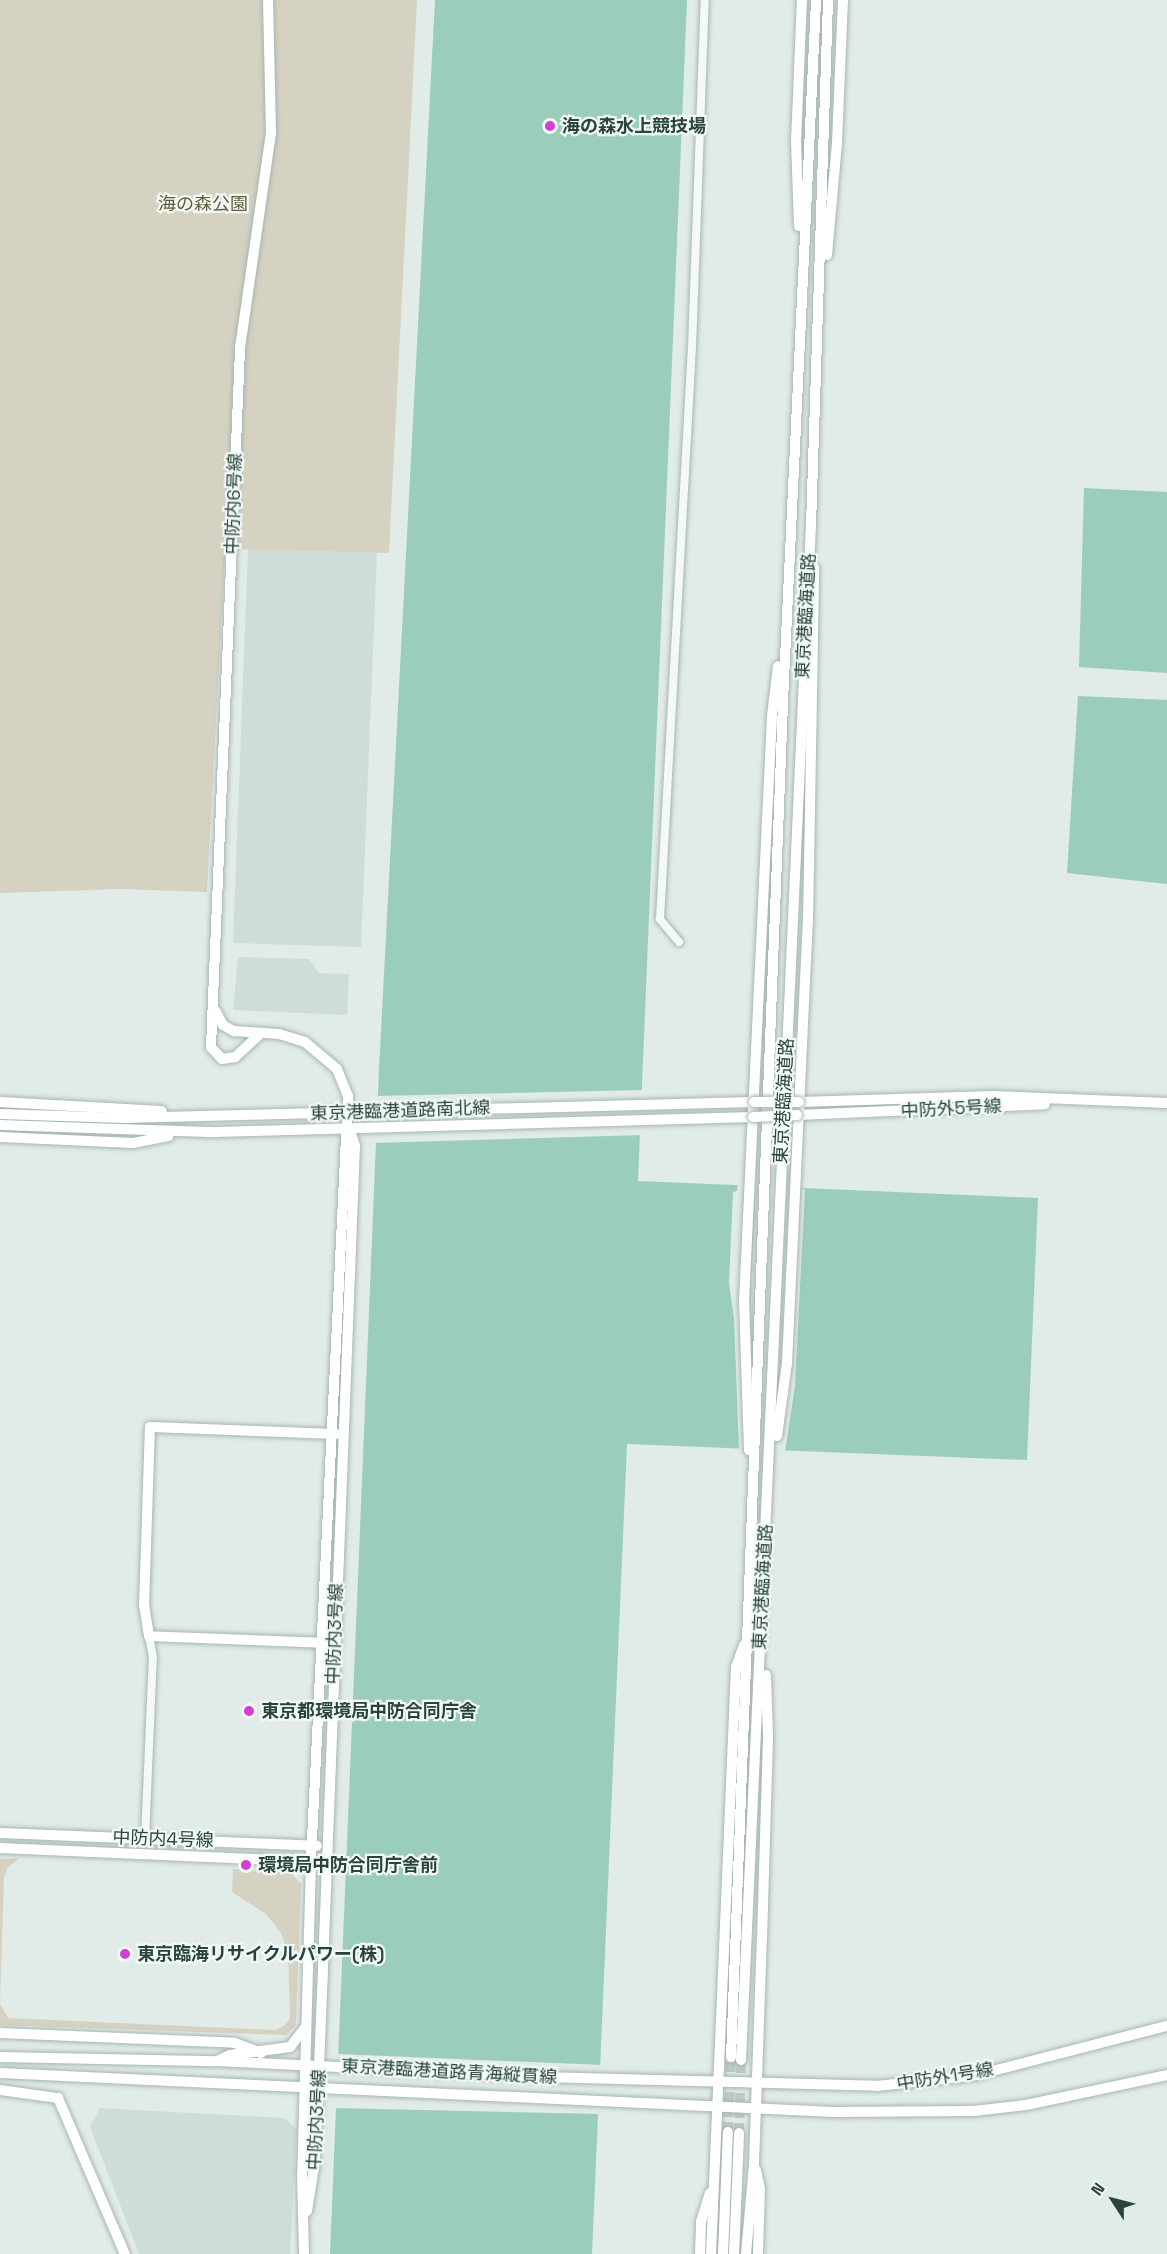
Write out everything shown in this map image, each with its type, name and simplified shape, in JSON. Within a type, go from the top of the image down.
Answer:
[{"type":"street","name":"中防内6号線","points":[[213,1037],[240,348],[271,132],[268,0]]},
{"type":"street","points":[[679,942],[660,919],[692,335],[705,0]]},
{"type":"street","points":[[801,283],[795,142],[802,0]]},
{"type":"street","points":[[816,0],[816,141]]},
{"type":"street","points":[[816,141],[828,0]]},
{"type":"street","points":[[820,297],[837,143],[843,0]]},
{"type":"street","name":"東京港臨海道路","points":[[816,141],[820,297],[811,526],[782,1149],[769,1489],[736,2058],[747,1636],[801,283],[816,141]]},
{"type":"street","points":[[769,1472],[787,1363],[799,1101],[815,666],[811,526]]},
{"type":"street","points":[[753,1484],[743,1347],[772,716],[789,581]]},
{"type":"street","points":[[215,1010],[228,1029]]},
{"type":"street","points":[[260,1034],[235,1057],[228,1059],[213,1052],[213,1037],[228,1029],[292,1037],[320,1053],[337,1069],[347,1089],[348,1113]]},
{"type":"street","name":"中防外5号線","points":[[799,1101],[993,1096],[1167,1102]]},
{"type":"street","name":"中防外5号線","points":[[797,1115],[1105,1100]]},
{"type":"street","name":"東京港臨港道路南北線","points":[[0,1114],[124,1118],[183,1114],[348,1113],[799,1101]]},
{"type":"street","points":[[0,1102],[133,1107],[183,1114]]},
{"type":"street","name":"中防内3号線","points":[[304,2254],[306,2214],[302,2176],[311,1862],[329,1434],[344,1145],[348,1113]]},
{"type":"street","name":"東京港臨港道路南北線","points":[[0,1125],[183,1132],[797,1115]]},
{"type":"street","name":"中防内3号線","points":[[306,2214],[314,2180],[355,1146],[348,1127]]},
{"type":"street","points":[[0,1137],[134,1143],[183,1132]]},
{"type":"street","points":[[145,1838],[153,1657],[144,1606],[150,1427],[343,1435]]},
{"type":"street","points":[[746,2254],[754,2164],[768,1736],[763,1591]]},
{"type":"street","points":[[149,1636],[334,1643]]},
{"type":"street","points":[[711,2254],[736,1667],[747,1636]]},
{"type":"street","name":"中防内4号線","points":[[0,1833],[326,1846]]},
{"type":"street","name":"中防内4号線","points":[[0,1848],[325,1862]]},
{"type":"street","points":[[216,2061],[230,2055],[261,2053],[293,2046],[306,2025]]},
{"type":"street","name":"中防外1号線","points":[[718,2082],[877,2086],[956,2079],[1167,2026]]},
{"type":"street","points":[[0,2033],[235,2043],[261,2053]]},
{"type":"street","name":"東京港臨港道路青海縦貫線","points":[[0,2057],[216,2061],[718,2082]]},
{"type":"street","name":"東京港臨港道路青海縦貫線","points":[[0,2073],[717,2104]]},
{"type":"street","name":"中防外1号線","points":[[717,2104],[833,2112],[974,2111],[1052,2100],[1167,2075]]},
{"type":"street","points":[[0,2090],[58,2098],[125,2254]]},
{"type":"street","points":[[723,2254],[733,2132],[734,2254]]},
{"type":"street","points":[[754,2164],[760,2189],[759,2254]]},
{"type":"street","points":[[700,2254],[701,2222],[714,2175]]},
{"type":"shaded area","points":[[435,0],[687,0],[638,1181],[1038,1198],[1027,1460],[627,1444],[592,2254],[330,2254],[379,1070]]},
{"type":"shaded area","points":[[1084,488],[1167,492],[1167,673],[1079,667]]},
{"type":"shaded area","points":[[248,549],[377,553],[361,947],[233,943]]},
{"type":"shaded area","points":[[1078,696],[1167,700],[1167,884],[1067,873]]},
{"type":"shaded area","points":[[238,957],[309,959],[319,973],[349,974],[347,1015],[233,1010]]},
{"type":"shaded area","points":[[100,2108],[284,2118],[297,2129],[290,2254],[139,2254],[90,2127]]},
{"type":"green space","name":"海の森公園","points":[[0,0],[417,0],[389,553],[225,549],[207,892],[120,889],[0,893]]},
{"type":"green space","points":[[20,1858],[8,1867],[4,1877],[0,2004],[0,1859]]},
{"type":"green space","points":[[233,1869],[291,1873],[301,1884],[296,2025],[286,2035],[0,2025],[0,2004],[8,2018],[275,2030],[284,2026],[290,2018],[288,1952],[281,1933],[266,1914],[232,1892]]},
{"type":"pier","points":[[644,1090],[642,1135],[373,1143],[375,1096]]},
{"type":"pier","points":[[738,1181],[799,1183],[799,1188],[805,1189],[795,1386],[785,1452],[739,1450],[734,1319],[729,1283],[733,1192],[737,1191]],"holes":[[[754,1198],[755,1198],[748,1347]]]},
{"type":"pier","points":[[335,2051],[339,2054],[603,2065],[601,2114],[333,2108]]},
{"type":"tunnel","points":[[728,2132],[731,2057]]},
{"type":"tunnel","points":[[739,2133],[741,2060]]},
{"type":"place","name":"海の森水上競技場","points":[[550,126]]},
{"type":"place","name":"東京都環境局中防合同庁舎","points":[[249,1711]]},
{"type":"place","name":"環境局中防合同庁舎前","points":[[246,1865]]},
{"type":"place","name":"東京臨海リサイクルパワー(株)","points":[[125,1954]]}]
